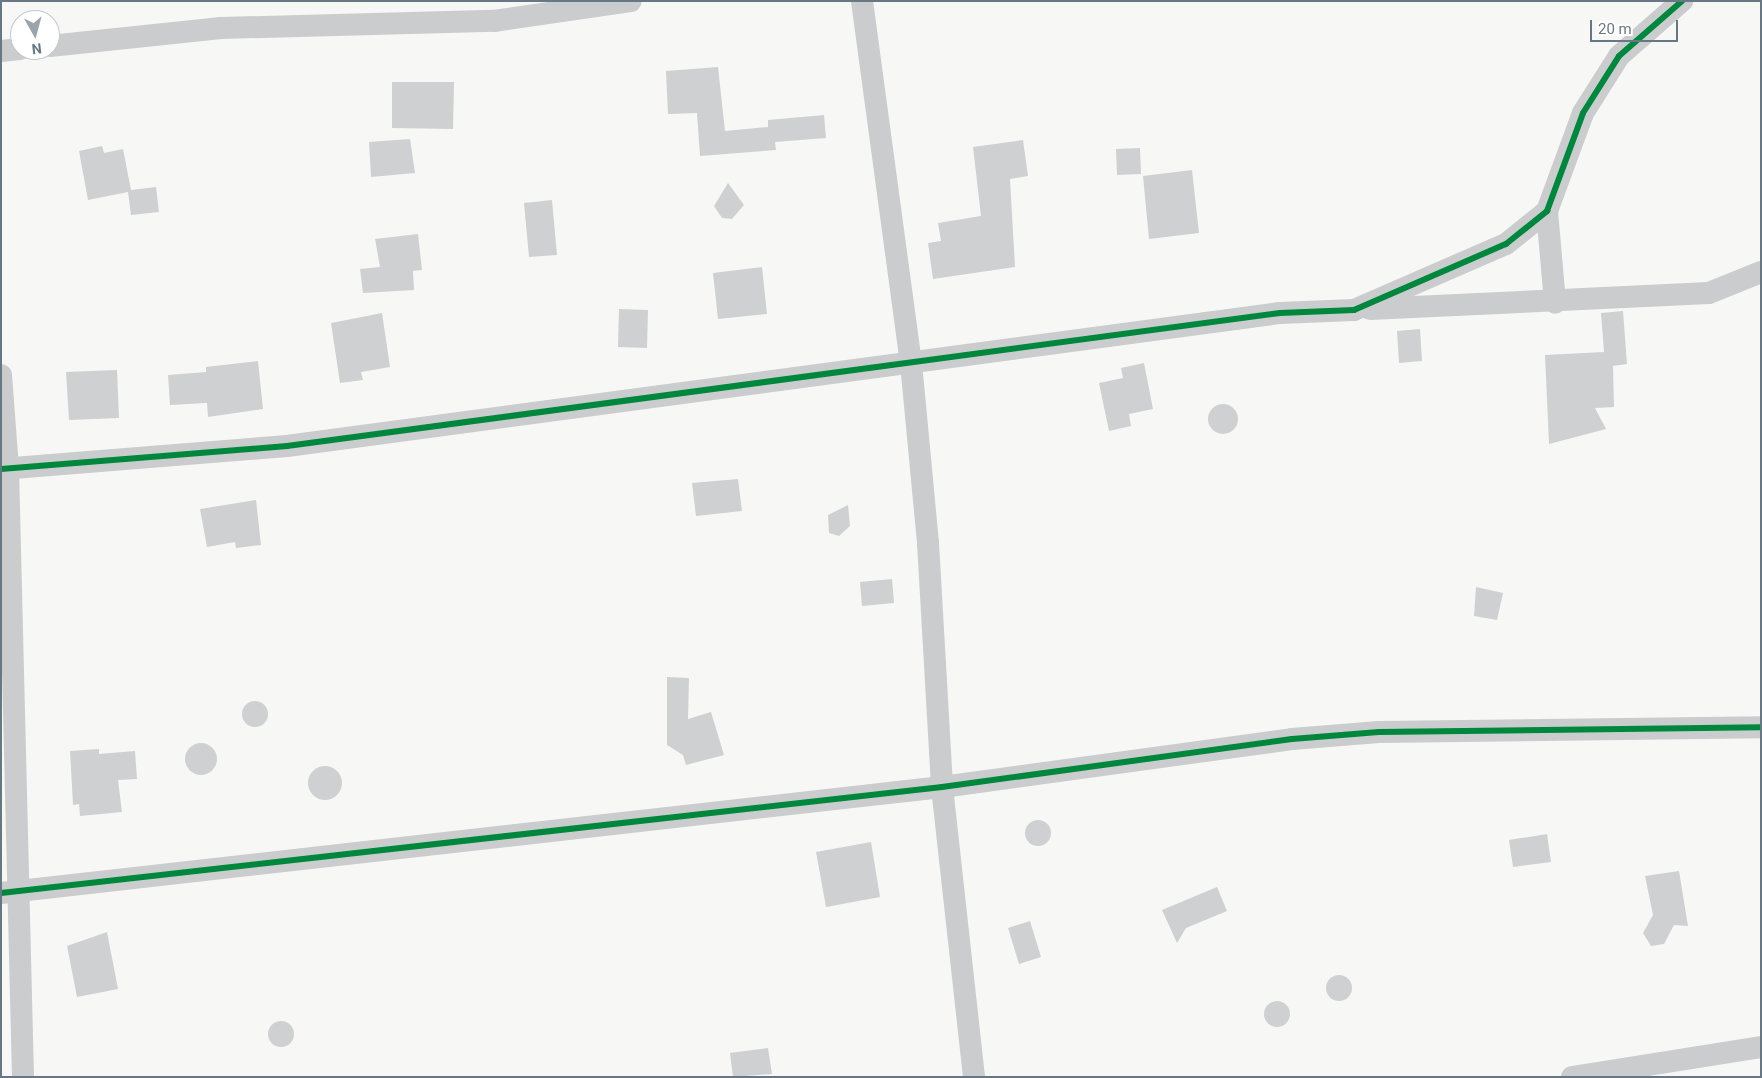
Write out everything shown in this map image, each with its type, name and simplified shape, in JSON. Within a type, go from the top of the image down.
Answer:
[{"type":"street","points":[[60,45],[221,28],[494,21],[631,1]]},
{"type":"street","points":[[862,1],[910,363],[928,543],[942,787],[974,1077]]},
{"type":"street","points":[[1555,303],[1547,211],[1583,112],[1619,56],[1682,1]]},
{"type":"street","points":[[1354,310],[1506,244],[1547,211]]},
{"type":"street","points":[[5,468],[287,446],[1280,313],[1555,303],[1709,293],[1761,272]]},
{"type":"street","points":[[1,375],[5,468],[10,892],[23,1077]]},
{"type":"street","points":[[10,892],[942,787],[1292,739],[1379,732],[1761,727]]},
{"type":"street","points":[[1572,1077],[1761,1047]]},
{"type":"building","points":[[718,67],[725,131],[768,127],[768,120],[824,115],[826,138],[775,142],[776,150],[700,156],[697,113],[668,114],[666,71]]},
{"type":"building","points":[[392,82],[454,82],[453,129],[392,128]]},
{"type":"building","points":[[410,139],[415,173],[371,177],[369,142]]},
{"type":"building","points":[[1023,140],[1028,176],[1010,179],[1015,267],[933,279],[928,243],[941,241],[938,223],[981,216],[973,147]]},
{"type":"building","points":[[102,146],[104,153],[123,149],[131,190],[156,187],[159,212],[131,215],[128,192],[88,200],[79,151]]},
{"type":"building","points":[[1140,148],[1141,174],[1117,175],[1116,149]]},
{"type":"building","points":[[1192,170],[1199,233],[1149,239],[1143,176]]},
{"type":"building","points":[[728,183],[744,205],[732,219],[722,218],[714,206]]},
{"type":"building","points":[[552,200],[557,255],[529,257],[524,203]]},
{"type":"building","points":[[418,234],[422,270],[413,271],[414,290],[363,293],[360,269],[380,267],[375,239]]},
{"type":"building","points":[[762,267],[767,314],[718,319],[713,273]]},
{"type":"building","points":[[619,309],[648,310],[647,348],[618,347]]},
{"type":"building","points":[[1623,311],[1627,364],[1613,366],[1614,407],[1595,408],[1606,429],[1549,444],[1545,355],[1604,352],[1601,313]]},
{"type":"building","points":[[382,313],[390,367],[361,372],[363,380],[340,383],[331,323]]},
{"type":"building","points":[[1420,329],[1422,361],[1399,363],[1397,331]]},
{"type":"building","points":[[258,361],[263,409],[208,417],[207,403],[170,405],[168,375],[206,372],[206,367]]},
{"type":"building","points":[[1144,363],[1153,409],[1129,414],[1131,426],[1109,431],[1099,383],[1123,378],[1121,368]]},
{"type":"building","points":[[117,370],[119,418],[69,420],[66,372]]},
{"type":"building","points":[[1223,404],[1234,408],[1238,419],[1234,430],[1223,434],[1212,430],[1208,419],[1212,408]]},
{"type":"building","points":[[738,479],[742,511],[696,516],[692,483]]},
{"type":"building","points":[[256,500],[261,545],[236,548],[235,542],[207,547],[200,509]]},
{"type":"building","points":[[848,505],[850,526],[839,536],[829,533],[828,515]]},
{"type":"building","points":[[892,579],[894,603],[862,606],[860,582]]},
{"type":"building","points":[[1476,587],[1503,593],[1497,620],[1474,616]]},
{"type":"building","points":[[667,677],[689,678],[688,719],[711,712],[724,755],[686,765],[683,755],[667,745]]},
{"type":"building","points":[[255,701],[264,705],[268,714],[264,723],[255,727],[246,723],[242,714],[246,705]]},
{"type":"building","points":[[201,743],[207,744],[212,748],[216,753],[216,765],[212,770],[207,774],[201,775],[195,774],[190,770],[186,765],[185,759],[186,753],[190,748],[195,744]]},
{"type":"building","points":[[99,749],[99,754],[135,751],[137,779],[118,780],[122,812],[80,816],[79,804],[73,805],[70,751]]},
{"type":"building","points":[[325,766],[332,767],[337,771],[341,776],[341,790],[337,795],[332,799],[325,800],[318,799],[313,795],[309,790],[308,783],[309,776],[313,771],[318,767]]},
{"type":"building","points":[[1038,820],[1047,824],[1051,833],[1047,842],[1038,846],[1029,842],[1025,833],[1029,824]]},
{"type":"building","points":[[1547,834],[1551,862],[1513,867],[1509,840]]},
{"type":"building","points":[[871,842],[880,897],[826,907],[816,852]]},
{"type":"building","points":[[1679,871],[1688,926],[1674,925],[1664,944],[1651,946],[1643,933],[1653,915],[1645,876]]},
{"type":"building","points":[[1217,887],[1227,911],[1186,928],[1177,943],[1162,910]]},
{"type":"building","points":[[1030,921],[1041,957],[1019,964],[1008,928]]},
{"type":"building","points":[[107,932],[118,989],[77,997],[67,946]]},
{"type":"building","points":[[1339,975],[1348,979],[1352,988],[1348,997],[1339,1001],[1330,997],[1326,988],[1330,979]]},
{"type":"building","points":[[1277,1001],[1286,1005],[1290,1014],[1286,1023],[1277,1027],[1268,1023],[1264,1014],[1268,1005]]},
{"type":"building","points":[[281,1021],[290,1025],[294,1034],[290,1043],[281,1047],[272,1043],[268,1034],[272,1025]]},
{"type":"building","points":[[768,1048],[772,1074],[733,1077],[730,1053]]},
{"type":"cycle path","points":[[1,469],[287,446],[1280,313],[1354,310],[1506,244],[1547,211],[1583,113],[1619,56],[1682,1]]},
{"type":"cycle path","points":[[1,893],[942,787],[1292,739],[1379,732],[1761,727]]}]
